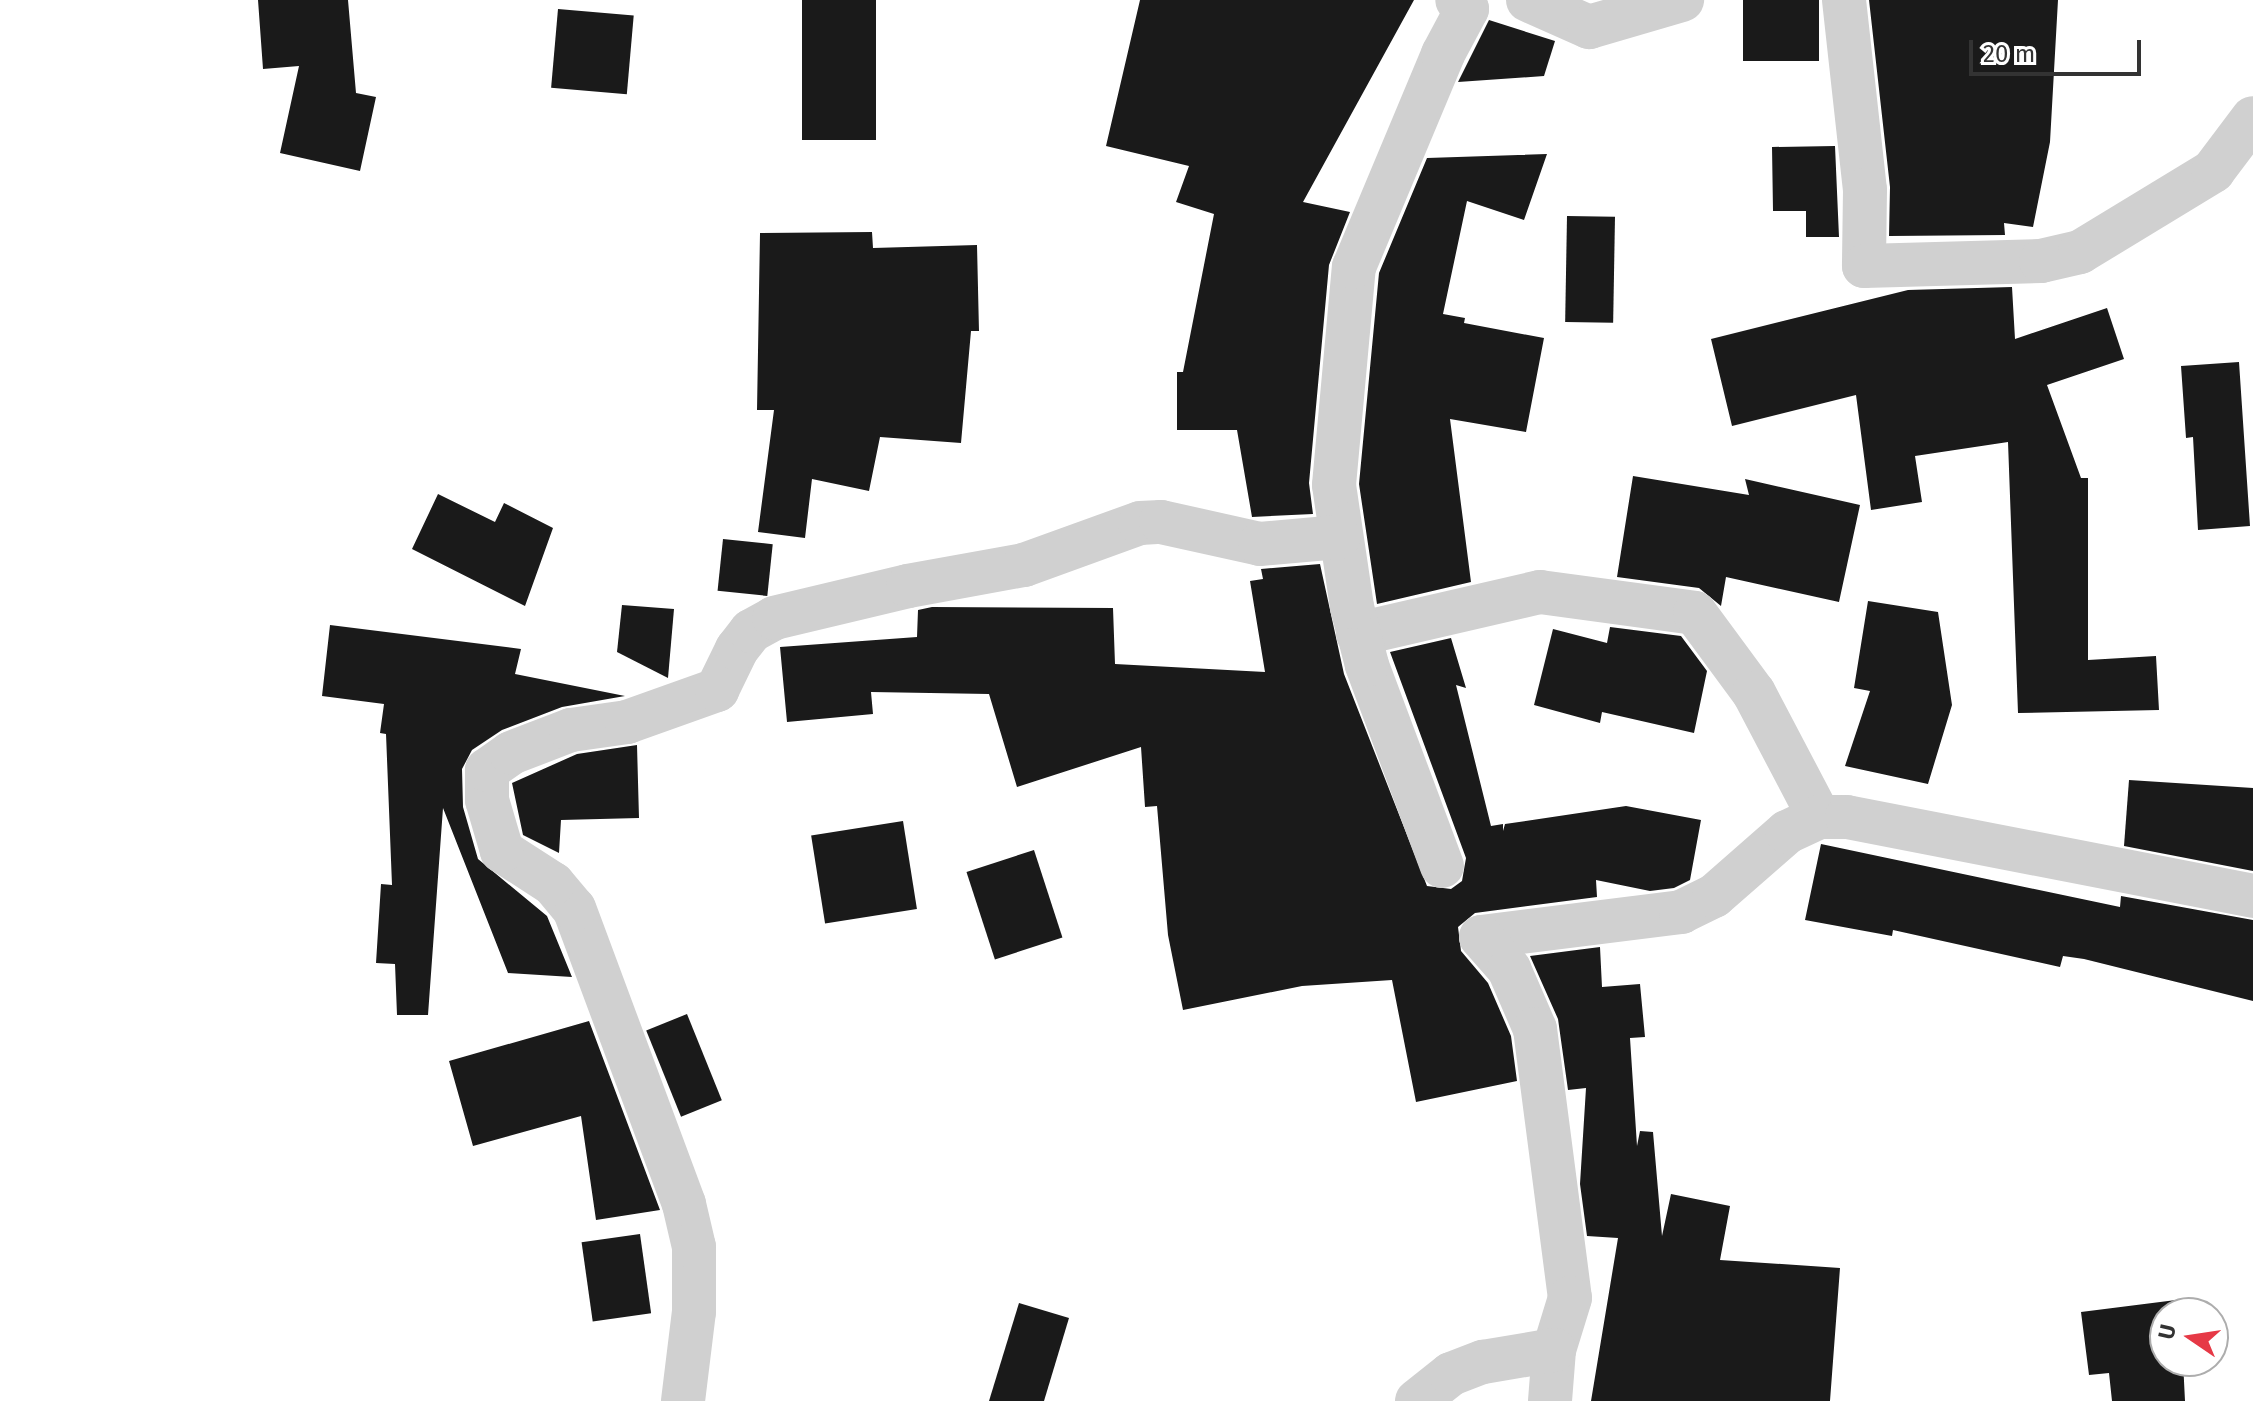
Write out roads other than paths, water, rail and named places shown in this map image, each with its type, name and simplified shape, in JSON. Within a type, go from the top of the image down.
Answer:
[{"type":"street","points":[[1528,0],[1589,27],[1682,0]]},
{"type":"street","points":[[1844,0],[1865,190],[1864,266],[2004,264],[2080,252],[2213,171],[2253,118]]},
{"type":"street","points":[[1442,866],[1358,634],[1339,537],[1334,485],[1354,267],[1466,3]]},
{"type":"street","points":[[683,1401],[694,1299],[694,1247],[684,1204],[574,909],[546,878],[502,851],[487,800],[487,770],[511,753],[571,730],[627,722],[717,690],[737,649],[751,631],[774,618],[908,586],[1024,565],[1140,523],[1161,522],[1260,544],[1339,537]]},
{"type":"street","points":[[1358,634],[1540,592],[1695,613],[1754,693],[1819,817]]},
{"type":"street","points":[[1550,1401],[1554,1350],[1570,1298],[1535,1029],[1526,998],[1509,969],[1481,937],[1681,912],[1714,896],[1787,832],[1819,817],[1847,817],[2253,896]]},
{"type":"street","points":[[1417,1401],[1462,1370],[1554,1350]]}]
